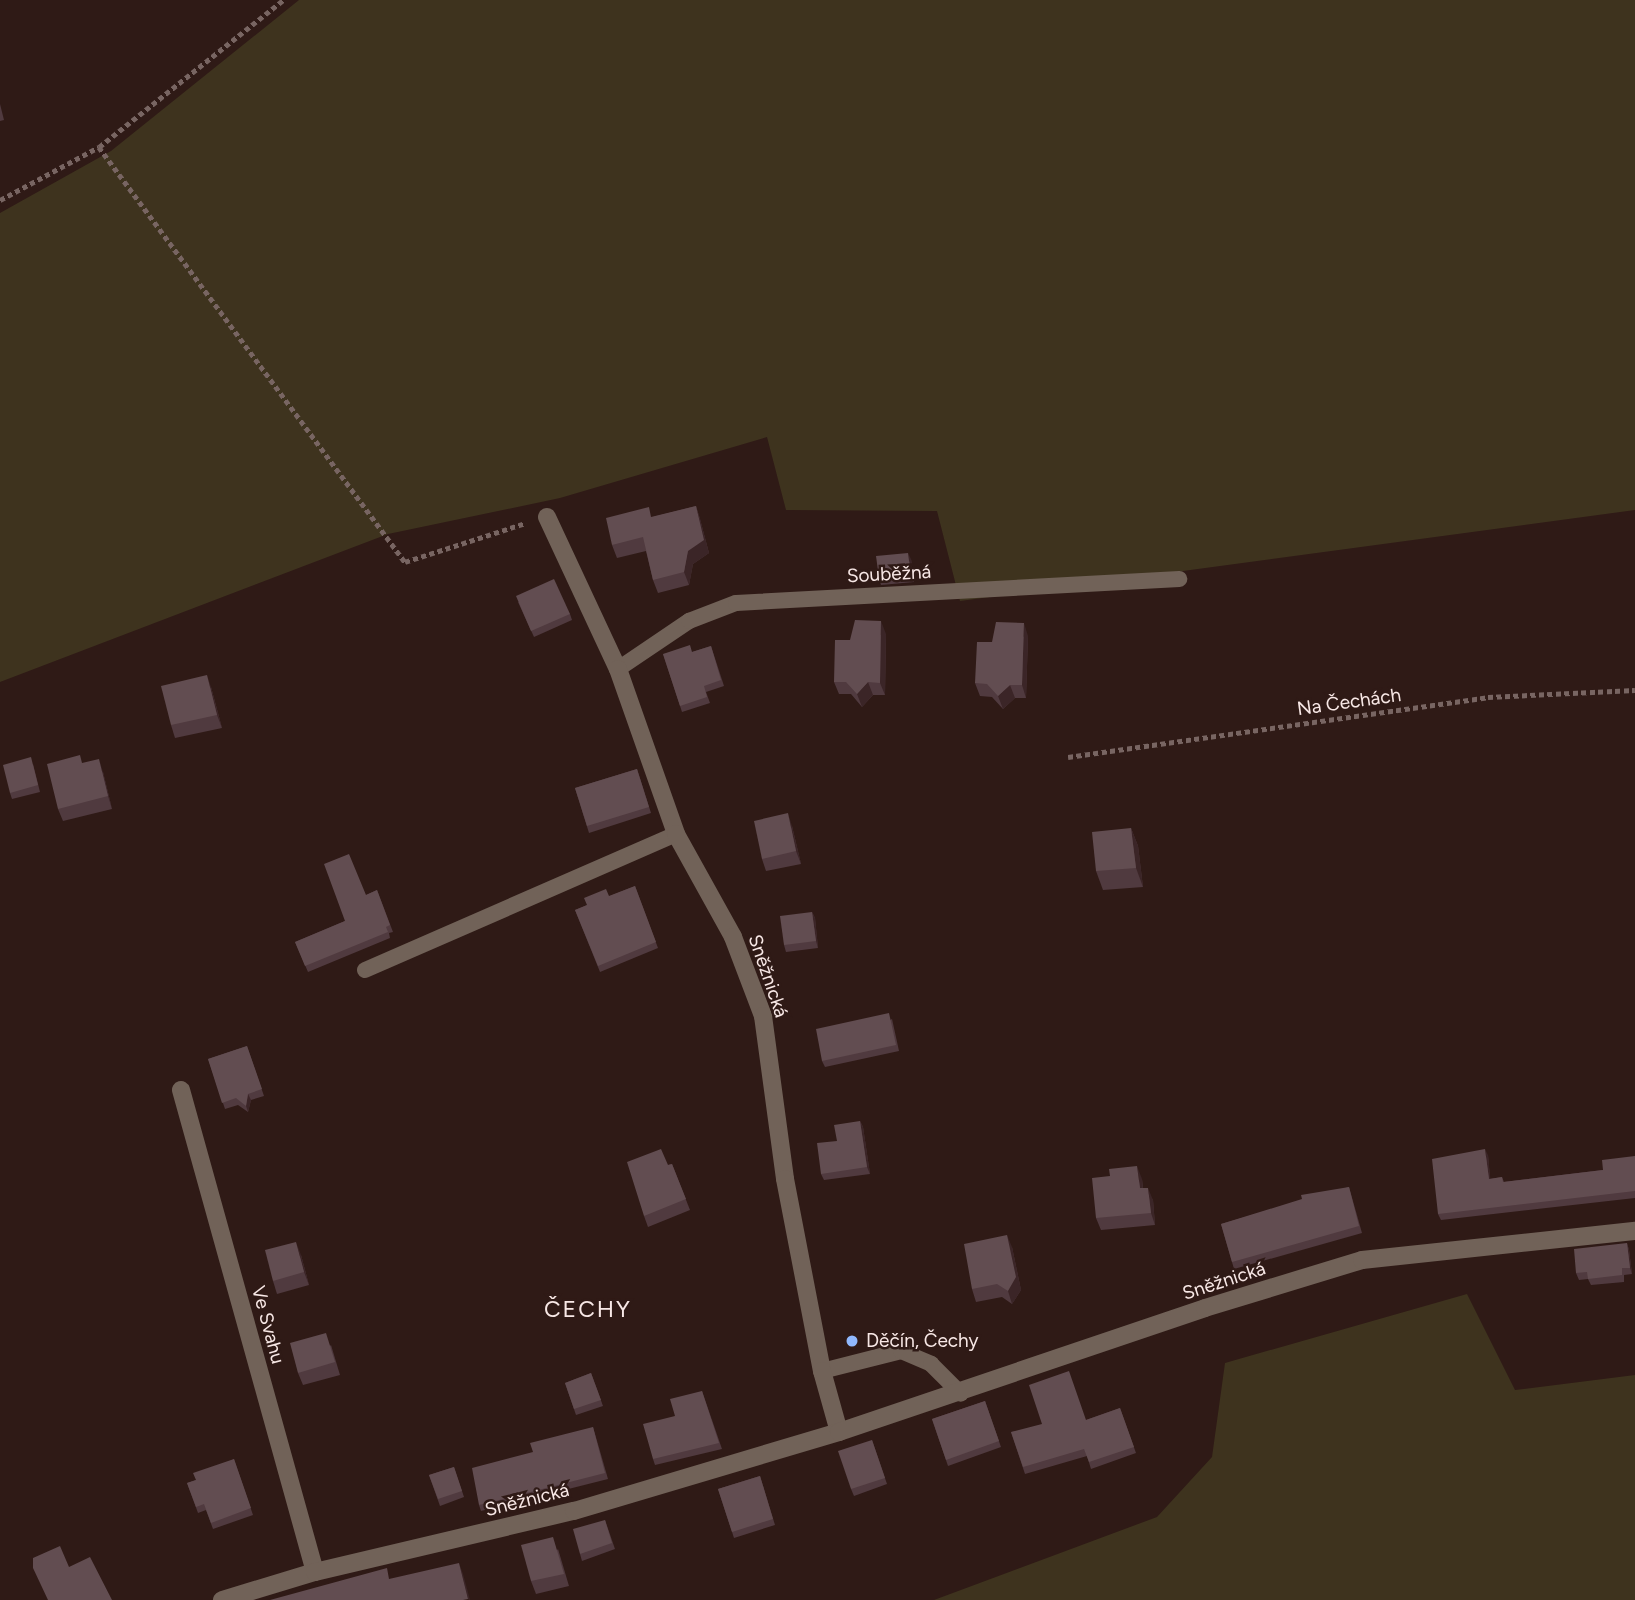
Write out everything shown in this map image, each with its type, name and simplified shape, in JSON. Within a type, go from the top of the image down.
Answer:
[{"type":"street","name":"Sněžnická","points":[[547,517],[618,669],[676,834],[733,937],[763,1016],[785,1178],[822,1371],[839,1432]]},
{"type":"street","name":"Ve Svahu","points":[[181,1090],[315,1572]]},
{"type":"street","name":"Sněžnická","points":[[222,1600],[315,1572],[574,1511],[839,1432],[961,1394],[1205,1308],[1362,1260],[1635,1231]]},
{"type":"lane","name":"Souběžná","points":[[618,669],[689,621],[736,603],[1179,579]]},
{"type":"lane","points":[[365,970],[676,834]]},
{"type":"lane","points":[[822,1371],[901,1351],[931,1364],[961,1394]]},
{"type":"path","points":[[0,200],[99,147],[283,0]]},
{"type":"path","points":[[99,147],[405,562],[547,517]]},
{"type":"path","name":"Na Čechách","points":[[1068,757],[1488,697],[1635,690]]},
{"type":"shaded area","points":[[299,0],[1635,0],[1635,510],[960,601],[937,511],[786,510],[767,437],[560,498],[388,534],[0,682],[0,213],[111,151]]},
{"type":"shaded area","points":[[1467,1294],[1515,1390],[1635,1375],[1635,1600],[934,1600],[1157,1517],[1212,1457],[1225,1363]]},
{"type":"building","points":[[696,506],[704,540],[688,551],[684,572],[653,580],[643,537],[612,545],[606,518],[649,507],[651,517]]},
{"type":"building","points":[[908,553],[911,575],[879,578],[876,556]]},
{"type":"building","points":[[554,579],[570,614],[531,631],[516,596]]},
{"type":"building","points":[[855,620],[881,621],[880,683],[868,682],[857,694],[846,682],[834,682],[835,640],[850,640]]},
{"type":"building","points":[[996,622],[1024,623],[1022,685],[1010,685],[998,696],[987,684],[975,683],[977,642],[992,642]]},
{"type":"building","points":[[690,645],[692,652],[711,646],[721,680],[704,686],[707,697],[680,706],[663,654]]},
{"type":"building","points":[[207,675],[217,715],[171,725],[161,686]]},
{"type":"building","points":[[80,755],[82,763],[99,759],[108,796],[58,809],[47,764]]},
{"type":"building","points":[[31,757],[38,785],[10,793],[3,765]]},
{"type":"building","points":[[637,769],[649,807],[587,826],[575,788]]},
{"type":"building","points":[[788,813],[796,851],[762,859],[754,821]]},
{"type":"building","points":[[1131,828],[1136,868],[1096,871],[1092,832]]},
{"type":"building","points":[[349,854],[366,895],[377,890],[390,925],[386,927],[388,932],[305,966],[295,942],[345,921],[324,864]]},
{"type":"building","points":[[635,886],[656,942],[598,966],[575,910],[587,905],[584,898],[606,889],[609,896]]},
{"type":"building","points":[[812,912],[816,941],[784,945],[780,916]]},
{"type":"building","points":[[889,1013],[896,1045],[822,1061],[816,1029]]},
{"type":"building","points":[[247,1046],[262,1089],[248,1094],[246,1106],[236,1098],[222,1103],[208,1059]]},
{"type":"building","points":[[860,1121],[867,1167],[821,1174],[817,1143],[837,1141],[834,1125]]},
{"type":"building","points":[[661,1149],[668,1165],[672,1164],[686,1199],[644,1216],[627,1162]]},
{"type":"building","points":[[1485,1149],[1489,1179],[1502,1177],[1503,1182],[1603,1170],[1602,1160],[1635,1156],[1635,1191],[1438,1214],[1432,1159]]},
{"type":"building","points":[[1137,1166],[1140,1188],[1148,1188],[1151,1213],[1096,1218],[1092,1178],[1110,1176],[1109,1169]]},
{"type":"building","points":[[1349,1187],[1359,1226],[1232,1262],[1221,1224],[1302,1199],[1301,1195]]},
{"type":"building","points":[[1007,1235],[1016,1277],[1008,1291],[997,1284],[972,1289],[964,1244]]},
{"type":"building","points":[[296,1242],[304,1272],[273,1281],[265,1250]]},
{"type":"building","points":[[1627,1243],[1630,1268],[1622,1268],[1622,1275],[1588,1279],[1587,1272],[1576,1273],[1574,1249]]},
{"type":"building","points":[[326,1333],[335,1362],[298,1373],[290,1343]]},
{"type":"building","points":[[1069,1371],[1086,1420],[1120,1408],[1134,1447],[1089,1462],[1084,1449],[1023,1467],[1011,1432],[1042,1424],[1029,1385]]},
{"type":"building","points":[[591,1373],[601,1400],[574,1409],[565,1383]]},
{"type":"building","points":[[702,1391],[719,1443],[653,1459],[643,1424],[675,1416],[670,1399]]},
{"type":"building","points":[[985,1401],[999,1441],[946,1460],[932,1419]]},
{"type":"building","points":[[593,1427],[605,1473],[479,1505],[472,1468],[533,1452],[530,1443]]},
{"type":"building","points":[[872,1440],[885,1478],[851,1489],[838,1451]]},
{"type":"building","points":[[234,1459],[251,1508],[211,1523],[204,1504],[196,1507],[187,1483],[196,1480],[193,1473]]},
{"type":"building","points":[[454,1467],[462,1491],[438,1499],[429,1475]]},
{"type":"building","points":[[760,1476],[773,1519],[732,1532],[718,1489]]},
{"type":"building","points":[[605,1520],[612,1543],[580,1554],[573,1529]]},
{"type":"building","points":[[553,1537],[564,1574],[531,1581],[521,1545]]},
{"type":"building","points":[[60,1546],[69,1567],[90,1557],[112,1600],[48,1600],[33,1568],[33,1558]]},
{"type":"building","points":[[459,1563],[468,1599],[270,1600],[387,1568],[389,1579]]},
{"type":"place","name":"Děčín, Čechy","points":[[852,1341]]},
{"type":"district","name":"ČECHY","points":[[588,1309]]}]
